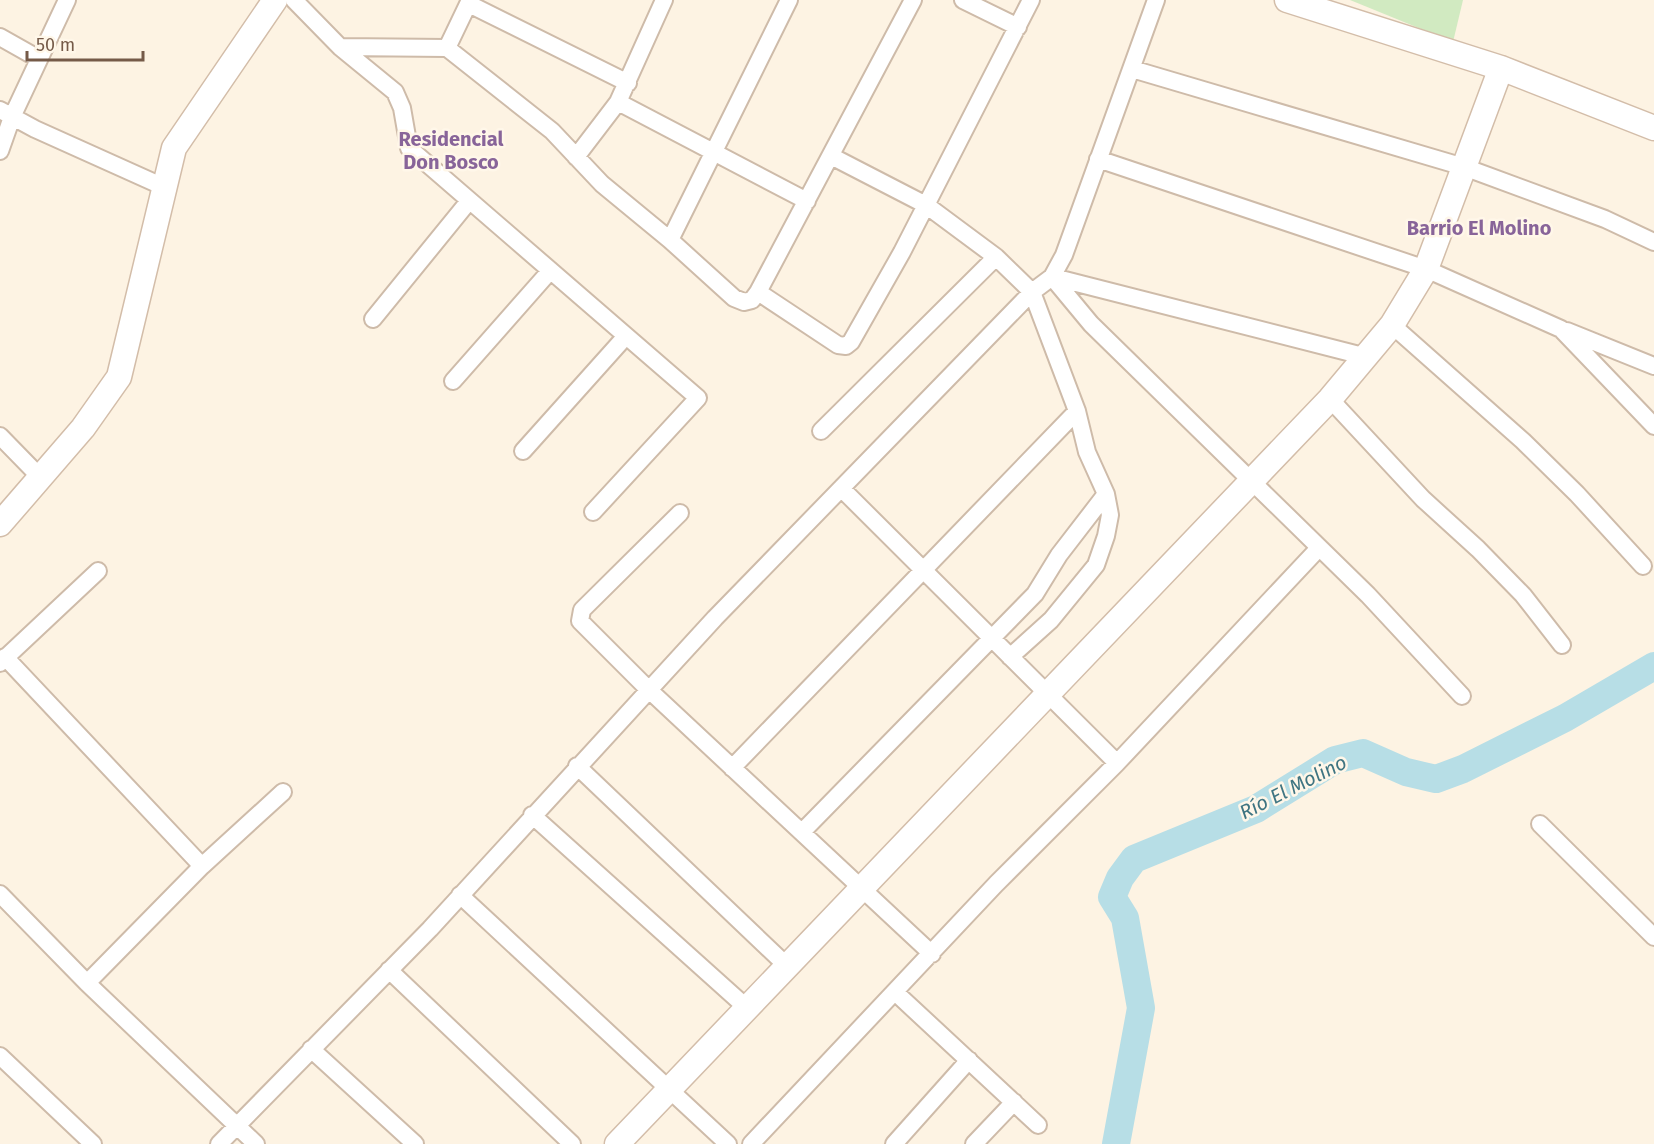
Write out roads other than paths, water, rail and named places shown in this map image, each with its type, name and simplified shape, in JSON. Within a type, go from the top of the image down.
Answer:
[{"type":"street","points":[[0,151],[6,113],[39,59],[66,0]]},
{"type":"street","points":[[0,524],[83,428],[119,377],[174,148],[275,0]]},
{"type":"street","points":[[294,0],[340,47],[395,92],[402,108],[409,148],[698,398],[593,512]]},
{"type":"street","points":[[576,157],[618,102],[664,0]]},
{"type":"street","points":[[670,240],[789,0]]},
{"type":"street","points":[[340,47],[447,48],[552,131],[602,184],[670,240],[734,298],[744,302],[758,292],[913,0]]},
{"type":"street","points":[[963,0],[1018,27]]},
{"type":"street","points":[[758,292],[838,345],[846,346],[851,342],[926,205],[1032,0]]},
{"type":"street","points":[[219,1144],[460,895],[648,690],[1032,292],[1052,277],[1064,255],[1156,0]]},
{"type":"street","points":[[1287,0],[1501,68],[1654,128]]},
{"type":"street","points":[[447,48],[470,2],[628,83]]},
{"type":"street","points":[[0,37],[39,59]]},
{"type":"street","points":[[617,1144],[1330,399],[1367,357],[1392,325],[1426,269],[1501,68]]},
{"type":"street","points":[[1131,69],[1464,167],[1605,219],[1654,242]]},
{"type":"street","points":[[618,102],[807,201]]},
{"type":"street","points":[[6,113],[35,129],[164,187]]},
{"type":"street","points":[[831,156],[926,205],[996,257],[1032,292],[1077,411],[1087,452],[1106,494],[1110,515],[1096,565],[1051,620],[1010,657]]},
{"type":"street","points":[[1098,159],[1426,269],[1561,329],[1654,366]]},
{"type":"street","points":[[373,319],[470,201]]},
{"type":"street","points":[[821,431],[996,257]]},
{"type":"street","points":[[453,381],[550,271]]},
{"type":"street","points":[[1052,277],[1367,357]]},
{"type":"street","points":[[1052,277],[1090,324],[1368,595],[1462,696]]},
{"type":"street","points":[[1392,325],[1531,448],[1643,566]]},
{"type":"street","points":[[1561,329],[1654,426]]},
{"type":"street","points":[[523,451],[626,336]]},
{"type":"street","points":[[1330,399],[1423,499],[1478,549],[1523,595],[1562,645]]},
{"type":"street","points":[[732,768],[1077,411]]},
{"type":"street","points":[[0,436],[40,477]]},
{"type":"street","points":[[842,489],[1117,763]]},
{"type":"street","points":[[801,832],[1035,594],[1059,555],[1106,494]]},
{"type":"street","points":[[680,513],[592,599],[582,610],[580,621],[648,690],[932,954]]},
{"type":"street","points":[[751,1144],[996,884],[1117,763],[1319,548]]},
{"type":"street","points":[[98,571],[2,660],[202,866]]},
{"type":"street","points":[[577,766],[787,966]]},
{"type":"street","points":[[87,983],[202,866],[282,792]]},
{"type":"street","points":[[532,815],[747,1008]]},
{"type":"street","points":[[1540,824],[1654,937]]},
{"type":"street","points":[[0,894],[87,983],[256,1144]]},
{"type":"street","points":[[460,895],[728,1144]]},
{"type":"street","points":[[389,970],[572,1144]]},
{"type":"street","points":[[895,992],[1038,1125]]},
{"type":"street","points":[[311,1049],[415,1144]]},
{"type":"street","points":[[0,1056],[93,1144]]},
{"type":"street","points":[[894,1144],[969,1060]]},
{"type":"street","points":[[974,1144],[1014,1102]]},
{"type":"waterway","name":"Río El Molino","points":[[1116,1144],[1141,1008],[1125,918],[1112,897],[1120,878],[1134,859],[1256,809],[1335,760],[1363,753],[1406,772],[1436,779],[1463,769],[1565,718],[1654,666]]},
{"type":"district","name":"Residencial Don Bosco","points":[[451,150]]},
{"type":"district","name":"Barrio El Molino","points":[[1479,228]]}]
